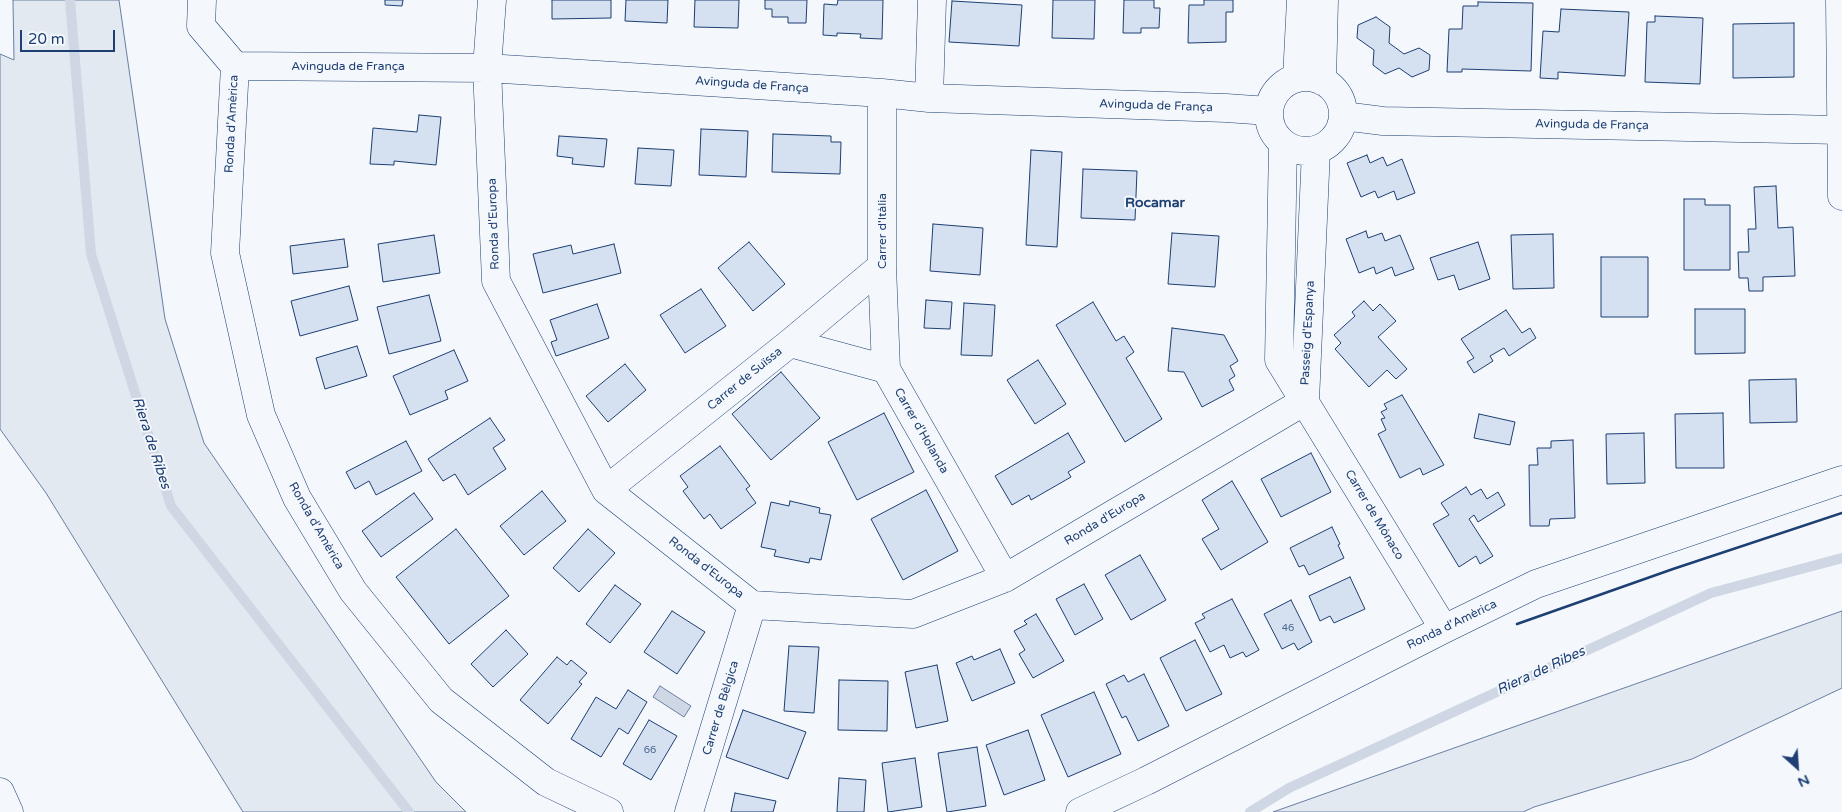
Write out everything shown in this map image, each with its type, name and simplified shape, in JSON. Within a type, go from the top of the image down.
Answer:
[{"type":"street","points":[[202,0],[201,26],[235,66]]},
{"type":"street","name":"Ronda d'Europa","points":[[492,0],[488,68],[496,281],[606,490],[752,605],[913,614],[1005,578],[1304,401]]},
{"type":"street","points":[[929,98],[932,0]]},
{"type":"street","points":[[1301,0],[1310,80]]},
{"type":"street","points":[[1310,80],[1324,0]]},
{"type":"street","points":[[1840,0],[1842,196]]},
{"type":"street","name":"Avinguda de França","points":[[235,66],[488,68],[882,93],[929,98],[1269,111]]},
{"type":"street","name":"Ronda d'Amèrica","points":[[235,66],[225,253],[261,414],[297,498],[353,591],[441,700],[546,782],[609,812]]},
{"type":"street","points":[[1310,80],[1334,90],[1341,102],[1343,116],[1339,130],[1330,142],[1316,150],[1304,151],[1293,149],[1275,134],[1270,123],[1269,111],[1273,97],[1283,85],[1310,80]]},
{"type":"street","name":"Carrer d'Itàlia","points":[[882,93],[882,266],[886,369]]},
{"type":"street","name":"Avinguda de França","points":[[1343,116],[1383,121],[1841,130]]},
{"type":"street","name":"Passeig d'Espanya","points":[[1283,142],[1278,360],[1304,401]]},
{"type":"street","name":"Passeig d'Espanya","points":[[1304,401],[1316,150]]},
{"type":"street","name":"Carrer de Suïssa","points":[[606,490],[790,343],[882,266]]},
{"type":"street","points":[[790,343],[886,369]]},
{"type":"street","name":"Carrer d'Holanda","points":[[886,369],[1005,578]]},
{"type":"street","name":"Carrer de Mónaco","points":[[1304,401],[1444,629]]},
{"type":"street","name":"Ronda d'Amèrica","points":[[1080,812],[1154,777],[1536,584],[1842,480]]},
{"type":"street","name":"Carrer de Bèlgica","points":[[689,812],[752,605]]},
{"type":"street","points":[[0,792],[10,812]]},
{"type":"shaded area","points":[[13,0],[119,0],[165,319],[204,443],[436,782],[466,812],[243,812],[46,493],[0,429],[0,54],[14,60]]},
{"type":"shaded area","points":[[1842,611],[1842,688],[1692,759],[1523,812],[1273,812]]},
{"type":"shaded area","points":[[660,686],[691,706],[684,717],[653,697]]},
{"type":"building","points":[[385,0],[403,0],[402,6],[385,5]]},
{"type":"building","points":[[552,0],[611,0],[611,18],[552,19]]},
{"type":"building","points":[[626,0],[668,0],[667,23],[625,21]]},
{"type":"building","points":[[695,0],[739,0],[738,28],[694,27]]},
{"type":"building","points":[[765,0],[807,0],[806,23],[788,23],[788,17],[772,17],[772,9],[765,9]]},
{"type":"building","points":[[838,0],[883,0],[882,39],[860,38],[861,34],[837,33],[837,36],[823,35],[824,4],[837,5]]},
{"type":"building","points":[[1053,0],[1095,0],[1094,39],[1052,38]]},
{"type":"building","points":[[1124,0],[1154,0],[1154,8],[1160,8],[1159,28],[1141,28],[1141,33],[1123,33]]},
{"type":"building","points":[[1204,0],[1233,0],[1233,12],[1226,12],[1226,42],[1188,43],[1189,5],[1204,5]]},
{"type":"building","points":[[952,1],[1022,5],[1019,46],[949,42]]},
{"type":"building","points":[[1478,2],[1533,3],[1531,71],[1462,69],[1462,72],[1447,72],[1449,29],[1462,29],[1463,6],[1478,6]]},
{"type":"building","points":[[1561,9],[1629,12],[1625,76],[1558,72],[1558,79],[1540,78],[1543,31],[1559,32]]},
{"type":"building","points":[[1655,16],[1703,18],[1700,84],[1645,82],[1647,22],[1655,22]]},
{"type":"building","points":[[1376,17],[1390,27],[1389,43],[1404,54],[1419,48],[1430,55],[1429,70],[1412,77],[1399,68],[1385,74],[1373,65],[1374,50],[1357,38],[1358,25]]},
{"type":"building","points":[[1794,23],[1794,77],[1733,78],[1733,24]]},
{"type":"building","points":[[419,115],[441,117],[436,165],[394,161],[394,165],[370,164],[373,128],[417,132]]},
{"type":"building","points":[[701,129],[748,131],[746,177],[699,175]]},
{"type":"building","points":[[773,134],[831,136],[831,142],[841,142],[840,174],[772,172]]},
{"type":"building","points":[[559,136],[607,139],[604,167],[572,164],[573,158],[557,156]]},
{"type":"building","points":[[638,148],[674,150],[671,186],[635,184]]},
{"type":"building","points":[[1031,150],[1062,152],[1057,247],[1026,245]]},
{"type":"building","points":[[1367,155],[1370,163],[1383,157],[1387,166],[1402,159],[1415,193],[1397,200],[1394,191],[1378,198],[1375,191],[1361,197],[1347,163]]},
{"type":"building","points":[[1083,169],[1137,171],[1135,220],[1081,218]]},
{"type":"building","points":[[1776,186],[1778,228],[1793,227],[1795,276],[1763,277],[1763,291],[1749,291],[1748,278],[1739,278],[1738,252],[1749,252],[1748,229],[1756,229],[1754,187]]},
{"type":"building","points":[[1684,199],[1705,199],[1705,205],[1730,205],[1730,270],[1684,270]]},
{"type":"building","points":[[933,224],[983,228],[980,275],[930,271]]},
{"type":"building","points":[[1366,231],[1368,238],[1382,233],[1385,241],[1400,235],[1414,269],[1395,276],[1392,267],[1376,274],[1374,267],[1359,273],[1346,239]]},
{"type":"building","points":[[1172,233],[1219,236],[1215,287],[1168,284]]},
{"type":"building","points":[[1553,234],[1554,288],[1513,289],[1511,235]]},
{"type":"building","points":[[434,235],[440,273],[383,282],[378,244]]},
{"type":"building","points":[[344,239],[348,267],[293,274],[290,246]]},
{"type":"building","points":[[749,242],[785,284],[753,311],[718,268]]},
{"type":"building","points":[[1478,242],[1490,279],[1459,290],[1454,275],[1438,280],[1430,258]]},
{"type":"building","points":[[614,244],[621,273],[543,293],[533,254],[571,245],[573,254]]},
{"type":"building","points":[[1601,257],[1648,257],[1648,317],[1601,317]]},
{"type":"building","points":[[349,286],[358,320],[300,336],[291,301]]},
{"type":"building","points":[[701,289],[726,326],[685,353],[660,315]]},
{"type":"building","points":[[429,295],[441,341],[389,354],[377,307]]},
{"type":"building","points":[[926,300],[952,302],[950,329],[924,328]]},
{"type":"building","points":[[1364,301],[1373,311],[1380,304],[1396,321],[1378,337],[1407,369],[1396,379],[1387,370],[1369,387],[1335,349],[1341,343],[1334,335],[1355,316],[1352,312]]},
{"type":"building","points":[[1093,302],[1116,341],[1124,336],[1134,352],[1126,358],[1162,419],[1125,442],[1056,325]]},
{"type":"building","points":[[964,303],[995,305],[992,356],[961,355]]},
{"type":"building","points":[[597,304],[609,338],[556,356],[551,342],[557,340],[550,320]]},
{"type":"building","points":[[1695,309],[1745,309],[1745,353],[1695,354]]},
{"type":"building","points":[[1506,310],[1522,333],[1530,328],[1536,338],[1509,356],[1504,348],[1490,356],[1493,361],[1474,373],[1467,362],[1474,358],[1461,339]]},
{"type":"building","points":[[1172,328],[1224,335],[1238,361],[1230,366],[1235,376],[1229,380],[1234,390],[1202,407],[1184,372],[1168,371]]},
{"type":"building","points":[[357,346],[367,376],[325,389],[316,358]]},
{"type":"building","points":[[454,350],[468,381],[445,391],[448,399],[410,415],[393,376]]},
{"type":"building","points":[[1038,360],[1066,404],[1035,424],[1007,380]]},
{"type":"building","points":[[625,364],[646,390],[608,422],[586,396]]},
{"type":"building","points":[[781,372],[820,418],[771,460],[732,414]]},
{"type":"building","points":[[1796,379],[1797,422],[1750,423],[1749,380]]},
{"type":"building","points":[[1402,395],[1444,465],[1423,475],[1420,468],[1400,478],[1378,434],[1386,430],[1381,419],[1385,418],[1381,412],[1387,409],[1384,404]]},
{"type":"building","points":[[884,413],[914,472],[857,500],[828,442]]},
{"type":"building","points":[[1723,413],[1724,468],[1676,468],[1675,414]]},
{"type":"building","points":[[1479,414],[1515,422],[1510,445],[1474,438]]},
{"type":"building","points":[[490,418],[505,440],[493,448],[506,469],[468,495],[455,474],[443,481],[428,459]]},
{"type":"building","points":[[1068,433],[1085,462],[1068,472],[1071,477],[1031,500],[1029,495],[1012,505],[995,476]]},
{"type":"building","points":[[1644,433],[1645,483],[1607,484],[1606,434]]},
{"type":"building","points":[[1573,440],[1575,518],[1550,519],[1549,526],[1530,526],[1529,465],[1538,465],[1537,448],[1551,448],[1551,441]]},
{"type":"building","points":[[406,441],[422,471],[376,495],[369,481],[355,489],[346,472]]},
{"type":"building","points":[[720,446],[750,486],[746,489],[756,503],[721,529],[710,514],[704,519],[683,491],[688,487],[680,476]]},
{"type":"building","points":[[1311,453],[1331,492],[1281,517],[1261,479]]},
{"type":"building","points":[[1232,481],[1268,542],[1221,570],[1202,539],[1219,529],[1202,500]]},
{"type":"building","points":[[1466,487],[1471,495],[1481,489],[1487,499],[1498,492],[1505,505],[1478,522],[1474,515],[1469,519],[1493,556],[1480,564],[1476,556],[1459,567],[1433,524],[1449,515],[1441,503]]},
{"type":"building","points":[[926,490],[958,551],[903,580],[871,519]]},
{"type":"building","points":[[542,491],[566,521],[524,555],[500,526]]},
{"type":"building","points":[[414,493],[433,519],[381,557],[362,531]]},
{"type":"building","points":[[790,501],[820,508],[819,513],[831,515],[821,560],[810,558],[809,563],[774,556],[776,550],[761,547],[771,502],[789,506]]},
{"type":"building","points":[[1332,527],[1344,558],[1309,575],[1304,565],[1299,567],[1290,548]]},
{"type":"building","points":[[456,529],[509,596],[449,644],[396,577]]},
{"type":"building","points":[[588,529],[615,553],[579,592],[553,568]]},
{"type":"building","points":[[1140,555],[1166,600],[1131,620],[1105,575]]},
{"type":"building","points":[[1350,577],[1365,609],[1334,623],[1330,616],[1320,621],[1309,596]]},
{"type":"building","points":[[1084,584],[1103,619],[1075,635],[1056,599]]},
{"type":"building","points":[[615,585],[641,604],[610,643],[586,624]]},
{"type":"building","points":[[1232,599],[1259,650],[1246,657],[1243,652],[1230,658],[1224,645],[1210,652],[1195,623],[1205,618],[1202,614]]},
{"type":"building","points":[[1291,600],[1312,642],[1298,650],[1294,643],[1282,649],[1264,614]]},
{"type":"building","points":[[672,611],[705,632],[677,674],[644,652]]},
{"type":"building","points":[[1036,614],[1064,661],[1033,678],[1019,654],[1025,650],[1014,631],[1027,624],[1024,621]]},
{"type":"building","points":[[506,630],[528,654],[493,687],[471,664]]},
{"type":"building","points":[[1195,640],[1222,694],[1186,711],[1160,658]]},
{"type":"building","points":[[789,646],[819,647],[814,713],[784,711]]},
{"type":"building","points":[[1000,649],[1015,683],[972,701],[956,663],[972,656],[974,660]]},
{"type":"building","points":[[557,657],[567,665],[571,660],[587,673],[579,682],[582,684],[548,724],[520,700]]},
{"type":"building","points":[[937,665],[948,721],[916,728],[905,672]]},
{"type":"building","points":[[1144,674],[1169,726],[1138,741],[1126,716],[1122,718],[1106,684],[1124,675],[1128,682]]},
{"type":"building","points":[[839,680],[888,681],[887,731],[838,730]]},
{"type":"building","points":[[628,690],[647,702],[628,734],[619,728],[601,757],[571,739],[596,697],[616,709]]},
{"type":"building","points":[[1094,692],[1121,754],[1068,777],[1041,715]]},
{"type":"building","points":[[743,710],[806,732],[788,779],[726,757]]},
{"type":"building","points":[[649,720],[677,736],[651,780],[623,764]]},
{"type":"building","points":[[1028,730],[1045,780],[1004,795],[986,745]]},
{"type":"building","points":[[977,747],[986,806],[947,812],[938,753]]},
{"type":"building","points":[[915,758],[922,807],[888,812],[882,763]]},
{"type":"building","points":[[839,778],[866,780],[864,812],[837,812]]},
{"type":"building","points":[[735,793],[776,801],[773,812],[731,812]]},
{"type":"waterway","name":"Riera de Ribes","points":[[70,0],[91,254],[171,506],[409,812]]},
{"type":"waterway","name":"Riera de Ribes","points":[[1250,812],[1289,788],[1711,593],[1842,558]]},
{"type":"wall","points":[[1517,624],[1673,569],[1842,513]]},
{"type":"district","name":"Rocamar","points":[[1155,203]]}]
